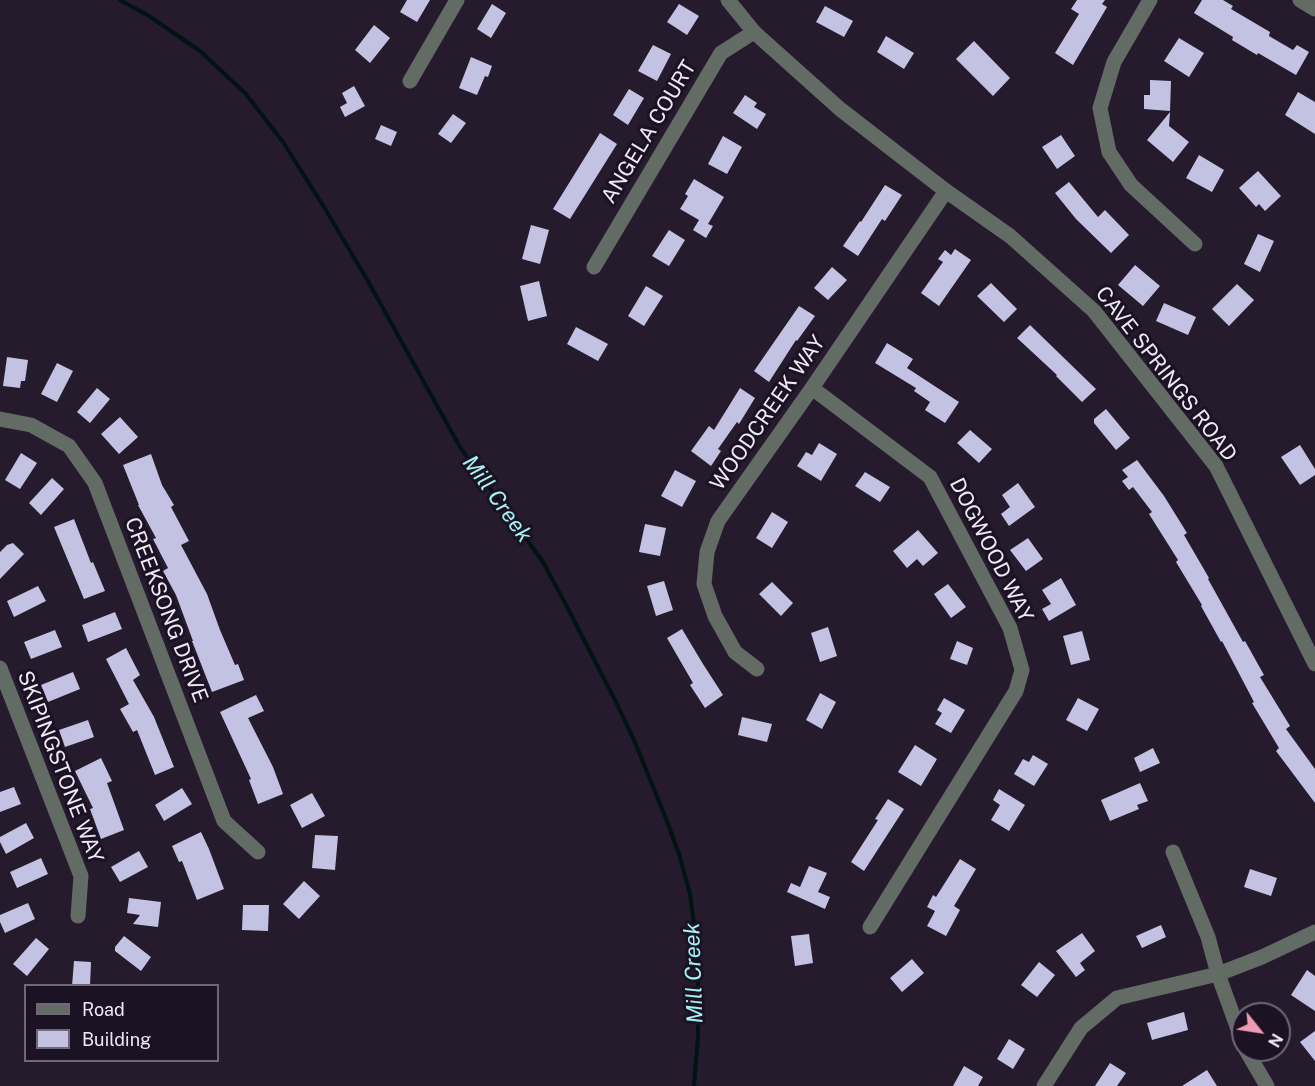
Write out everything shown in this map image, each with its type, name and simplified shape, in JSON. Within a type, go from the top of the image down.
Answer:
[{"type":"street","points":[[410,81],[457,0]]},
{"type":"street","name":"CAVE SPRINGS ROAD","points":[[728,0],[754,32],[840,109],[946,191],[1010,236],[1094,311],[1216,466],[1315,664]]},
{"type":"street","points":[[1150,0],[1114,62],[1100,108],[1109,152],[1131,184],[1195,244]]},
{"type":"street","points":[[1300,0],[1315,9]]},
{"type":"street","name":"ANGELA COURT","points":[[594,267],[721,53],[754,32]]},
{"type":"street","name":"WOODCREEK WAY","points":[[757,669],[735,652],[715,616],[704,584],[707,552],[718,521],[946,191]]},
{"type":"street","name":"DOGWOOD WAY","points":[[812,388],[930,477],[1010,628],[1022,670],[1016,691],[870,927]]},
{"type":"street","name":"CREEKSONG DRIVE","points":[[0,419],[31,425],[69,446],[95,483],[224,821],[258,852]]},
{"type":"street","name":"SKIPINGSTONE WAY","points":[[0,668],[81,876],[78,916]]},
{"type":"street","points":[[1173,852],[1208,937],[1231,1010]]},
{"type":"street","points":[[1044,1086],[1081,1028],[1117,998],[1218,974],[1262,957],[1315,932]]},
{"type":"street","points":[[1253,1062],[1267,1086]]},
{"type":"building","points":[[407,0],[430,0],[417,22],[400,12]]},
{"type":"building","points":[[1077,0],[1105,0],[1102,4],[1107,7],[1073,65],[1055,53],[1079,14],[1071,9]]},
{"type":"building","points":[[1202,0],[1223,0],[1233,6],[1231,9],[1270,32],[1269,36],[1293,50],[1297,45],[1309,52],[1296,75],[1232,40],[1233,37],[1194,13]]},
{"type":"building","points":[[492,4],[506,13],[491,38],[477,29]]},
{"type":"building","points":[[679,4],[699,16],[687,35],[667,22]]},
{"type":"building","points":[[825,6],[853,21],[844,37],[816,22]]},
{"type":"building","points":[[374,25],[390,38],[370,63],[355,50]]},
{"type":"building","points":[[886,36],[914,53],[904,69],[877,52]]},
{"type":"building","points":[[1179,38],[1204,53],[1189,77],[1164,61]]},
{"type":"building","points":[[974,41],[1010,78],[993,96],[956,59]]},
{"type":"building","points":[[653,45],[671,54],[657,81],[638,71]]},
{"type":"building","points":[[471,57],[492,66],[477,95],[459,88]]},
{"type":"building","points":[[1150,80],[1171,81],[1170,111],[1144,109],[1144,95],[1150,95]]},
{"type":"building","points":[[354,86],[365,106],[345,117],[340,107],[347,103],[342,93]]},
{"type":"building","points":[[629,89],[644,98],[628,125],[613,115]]},
{"type":"building","points":[[1298,92],[1315,102],[1315,134],[1285,115]]},
{"type":"building","points":[[745,95],[757,103],[754,107],[766,114],[757,129],[733,113]]},
{"type":"building","points":[[1170,112],[1169,126],[1189,142],[1173,162],[1147,140]]},
{"type":"building","points":[[453,114],[466,123],[451,143],[438,134]]},
{"type":"building","points":[[381,125],[397,132],[391,146],[375,139]]},
{"type":"building","points":[[600,133],[617,144],[570,219],[553,209]]},
{"type":"building","points":[[1061,135],[1075,156],[1057,169],[1042,147]]},
{"type":"building","points":[[723,136],[742,147],[727,174],[708,164]]},
{"type":"building","points":[[1199,155],[1224,170],[1212,192],[1186,178]]},
{"type":"building","points":[[1258,171],[1281,196],[1265,211],[1259,204],[1256,207],[1239,188]]},
{"type":"building","points":[[694,179],[724,197],[708,224],[713,226],[706,238],[693,230],[699,220],[680,209],[688,196],[685,194]]},
{"type":"building","points":[[1069,182],[1098,217],[1105,210],[1129,235],[1111,253],[1076,219],[1055,193]]},
{"type":"building","points":[[885,185],[902,195],[885,221],[882,219],[858,256],[843,246]]},
{"type":"building","points":[[531,225],[549,230],[540,264],[522,259]]},
{"type":"building","points":[[669,230],[685,240],[669,266],[652,256]]},
{"type":"building","points":[[1258,234],[1274,241],[1260,272],[1244,264]]},
{"type":"building","points":[[955,249],[971,260],[939,306],[921,293],[943,262],[938,259],[945,250],[951,255]]},
{"type":"building","points":[[1135,265],[1160,286],[1143,306],[1118,285]]},
{"type":"building","points":[[832,267],[847,280],[828,300],[814,288]]},
{"type":"building","points":[[539,281],[547,316],[528,321],[520,286]]},
{"type":"building","points":[[991,283],[1017,309],[1004,322],[977,296]]},
{"type":"building","points":[[1237,284],[1254,300],[1229,326],[1212,309]]},
{"type":"building","points":[[646,286],[663,296],[644,326],[628,316]]},
{"type":"building","points":[[1164,303],[1196,317],[1188,335],[1156,321]]},
{"type":"building","points":[[799,306],[815,316],[796,340],[769,382],[754,371]]},
{"type":"building","points":[[1030,325],[1096,389],[1082,402],[1017,338]]},
{"type":"building","points":[[576,327],[608,344],[598,361],[567,344]]},
{"type":"building","points":[[887,343],[913,359],[907,368],[959,402],[945,423],[925,410],[930,402],[914,391],[916,388],[875,363]]},
{"type":"building","points":[[7,357],[28,360],[25,381],[21,381],[20,388],[3,386]]},
{"type":"building","points":[[57,363],[73,371],[57,402],[41,394]]},
{"type":"building","points":[[97,388],[110,399],[90,423],[77,412]]},
{"type":"building","points":[[740,388],[755,398],[739,424],[737,422],[718,449],[721,451],[711,466],[691,451],[709,426],[714,430]]},
{"type":"building","points":[[1106,409],[1130,438],[1116,450],[1094,423],[1094,419]]},
{"type":"building","points":[[120,417],[138,437],[119,454],[101,434]]},
{"type":"building","points":[[970,430],[992,449],[979,463],[957,443]]},
{"type":"building","points":[[819,443],[837,454],[821,481],[797,466],[806,452],[812,455]]},
{"type":"building","points":[[1300,445],[1315,469],[1315,475],[1300,485],[1281,457]]},
{"type":"building","points":[[21,453],[37,463],[20,489],[5,480]]},
{"type":"building","points":[[151,454],[162,485],[174,505],[171,507],[189,541],[181,545],[207,594],[235,665],[238,664],[244,680],[212,692],[176,595],[163,571],[168,568],[153,539],[156,538],[138,505],[123,465]]},
{"type":"building","points":[[1137,460],[1164,496],[1187,533],[1184,535],[1243,642],[1245,641],[1264,675],[1260,677],[1290,726],[1286,729],[1315,769],[1315,803],[1276,751],[1279,748],[1252,703],[1254,702],[1222,641],[1176,562],[1178,560],[1149,514],[1152,512],[1133,487],[1129,490],[1122,481],[1128,477],[1122,470]]},
{"type":"building","points":[[675,470],[696,481],[682,507],[661,496]]},
{"type":"building","points":[[865,472],[890,487],[880,502],[855,486]]},
{"type":"building","points":[[52,478],[64,489],[41,515],[29,503]]},
{"type":"building","points":[[1018,483],[1035,507],[1009,526],[1001,514],[1010,507],[1002,495]]},
{"type":"building","points":[[772,512],[788,522],[772,548],[756,538]]},
{"type":"building","points":[[74,519],[105,591],[84,599],[54,527]]},
{"type":"building","points":[[645,524],[666,528],[660,556],[639,552]]},
{"type":"building","points":[[918,530],[938,553],[923,566],[917,559],[907,568],[893,551]]},
{"type":"building","points":[[1028,538],[1043,559],[1026,571],[1010,550]]},
{"type":"building","points":[[13,543],[24,554],[0,579],[0,552]]},
{"type":"building","points":[[1061,578],[1076,605],[1049,621],[1042,609],[1051,604],[1042,590]]},
{"type":"building","points":[[664,581],[673,610],[656,616],[647,586]]},
{"type":"building","points":[[772,582],[793,603],[781,616],[759,594]]},
{"type":"building","points":[[948,584],[966,607],[951,618],[934,594]]},
{"type":"building","points":[[38,586],[46,601],[14,617],[7,601]]},
{"type":"building","points":[[115,612],[122,629],[88,642],[82,625]]},
{"type":"building","points":[[828,627],[837,656],[820,662],[811,633]]},
{"type":"building","points":[[682,629],[723,695],[705,708],[690,685],[693,683],[667,638]]},
{"type":"building","points":[[55,630],[62,647],[31,659],[24,642]]},
{"type":"building","points":[[1082,631],[1090,660],[1071,665],[1063,636]]},
{"type":"building","points":[[957,641],[973,648],[967,665],[950,659]]},
{"type":"building","points":[[126,648],[140,675],[133,680],[154,717],[174,767],[155,775],[137,730],[133,732],[120,709],[129,704],[106,659]]},
{"type":"building","points":[[73,672],[80,689],[48,702],[41,685]]},
{"type":"building","points":[[820,693],[836,702],[822,729],[806,720]]},
{"type":"building","points":[[256,695],[264,711],[248,718],[273,767],[283,794],[258,804],[249,780],[251,779],[220,712]]},
{"type":"building","points":[[944,698],[965,710],[951,733],[935,724],[942,713],[937,710]]},
{"type":"building","points":[[1078,698],[1099,709],[1087,731],[1066,720]]},
{"type":"building","points":[[742,717],[772,724],[767,742],[738,735]]},
{"type":"building","points":[[88,720],[94,737],[65,747],[59,730]]},
{"type":"building","points":[[915,745],[937,759],[921,786],[898,772]]},
{"type":"building","points":[[1153,748],[1160,763],[1140,772],[1134,758]]},
{"type":"building","points":[[1033,755],[1048,764],[1034,786],[1014,774],[1023,759],[1029,762]]},
{"type":"building","points":[[101,758],[112,781],[107,783],[124,830],[101,839],[90,809],[93,808],[75,771]]},
{"type":"building","points":[[1140,783],[1148,801],[1137,805],[1139,809],[1110,821],[1101,800]]},
{"type":"building","points":[[14,787],[21,804],[0,812],[0,792]]},
{"type":"building","points":[[182,788],[192,804],[164,821],[155,805]]},
{"type":"building","points":[[999,789],[1025,805],[1009,831],[991,820],[1000,805],[993,800]]},
{"type":"building","points":[[312,793],[325,816],[302,828],[290,805]]},
{"type":"building","points":[[888,799],[904,809],[864,871],[851,862],[878,820],[875,819]]},
{"type":"building","points":[[26,823],[34,838],[6,854],[0,837]]},
{"type":"building","points":[[201,832],[224,889],[197,900],[182,861],[179,862],[172,846]]},
{"type":"building","points":[[315,835],[338,836],[335,870],[312,868]]},
{"type":"building","points":[[139,851],[148,867],[120,882],[111,867]]},
{"type":"building","points":[[41,858],[48,874],[17,888],[10,872]]},
{"type":"building","points":[[960,859],[976,869],[954,906],[960,910],[946,936],[927,926],[935,911],[927,907],[933,895],[936,897]]},
{"type":"building","points":[[809,866],[827,873],[818,892],[830,897],[825,909],[787,892],[791,883],[800,887]]},
{"type":"building","points":[[1250,869],[1277,878],[1271,896],[1244,887]]},
{"type":"building","points":[[304,881],[320,896],[299,919],[283,904]]},
{"type":"building","points":[[129,898],[161,902],[158,927],[133,924],[140,915],[127,913]]},
{"type":"building","points":[[28,903],[35,919],[5,933],[0,922],[0,915]]},
{"type":"building","points":[[243,905],[269,905],[268,931],[242,930]]},
{"type":"building","points":[[1161,925],[1166,937],[1142,948],[1136,936]]},
{"type":"building","points":[[1082,933],[1095,951],[1080,963],[1085,970],[1076,977],[1056,951]]},
{"type":"building","points":[[809,934],[813,963],[795,966],[791,936]]},
{"type":"building","points":[[124,936],[151,957],[141,971],[115,951],[115,947]]},
{"type":"building","points":[[36,938],[49,949],[27,976],[13,964]]},
{"type":"building","points":[[912,959],[924,973],[902,992],[890,978]]},
{"type":"building","points":[[74,961],[91,962],[90,984],[72,984]]},
{"type":"building","points":[[1039,962],[1055,975],[1037,997],[1021,985]]},
{"type":"building","points":[[1307,970],[1315,976],[1315,1011],[1291,995]]},
{"type":"building","points":[[1184,1012],[1188,1030],[1152,1040],[1147,1023]]},
{"type":"building","points":[[1315,1031],[1315,1061],[1300,1042]]},
{"type":"building","points":[[1009,1039],[1025,1049],[1013,1069],[997,1059]]},
{"type":"building","points":[[1110,1063],[1126,1073],[1117,1086],[1095,1086]]},
{"type":"building","points":[[964,1066],[983,1077],[978,1086],[953,1086]]},
{"type":"building","points":[[1207,1070],[1217,1086],[1182,1086]]},
{"type":"waterway","name":"Mill Creek","points":[[120,0],[149,16],[200,51],[245,93],[283,142],[369,283],[460,447],[543,562],[564,601],[634,740],[679,854],[690,894],[698,955],[698,1038],[694,1086]]}]
